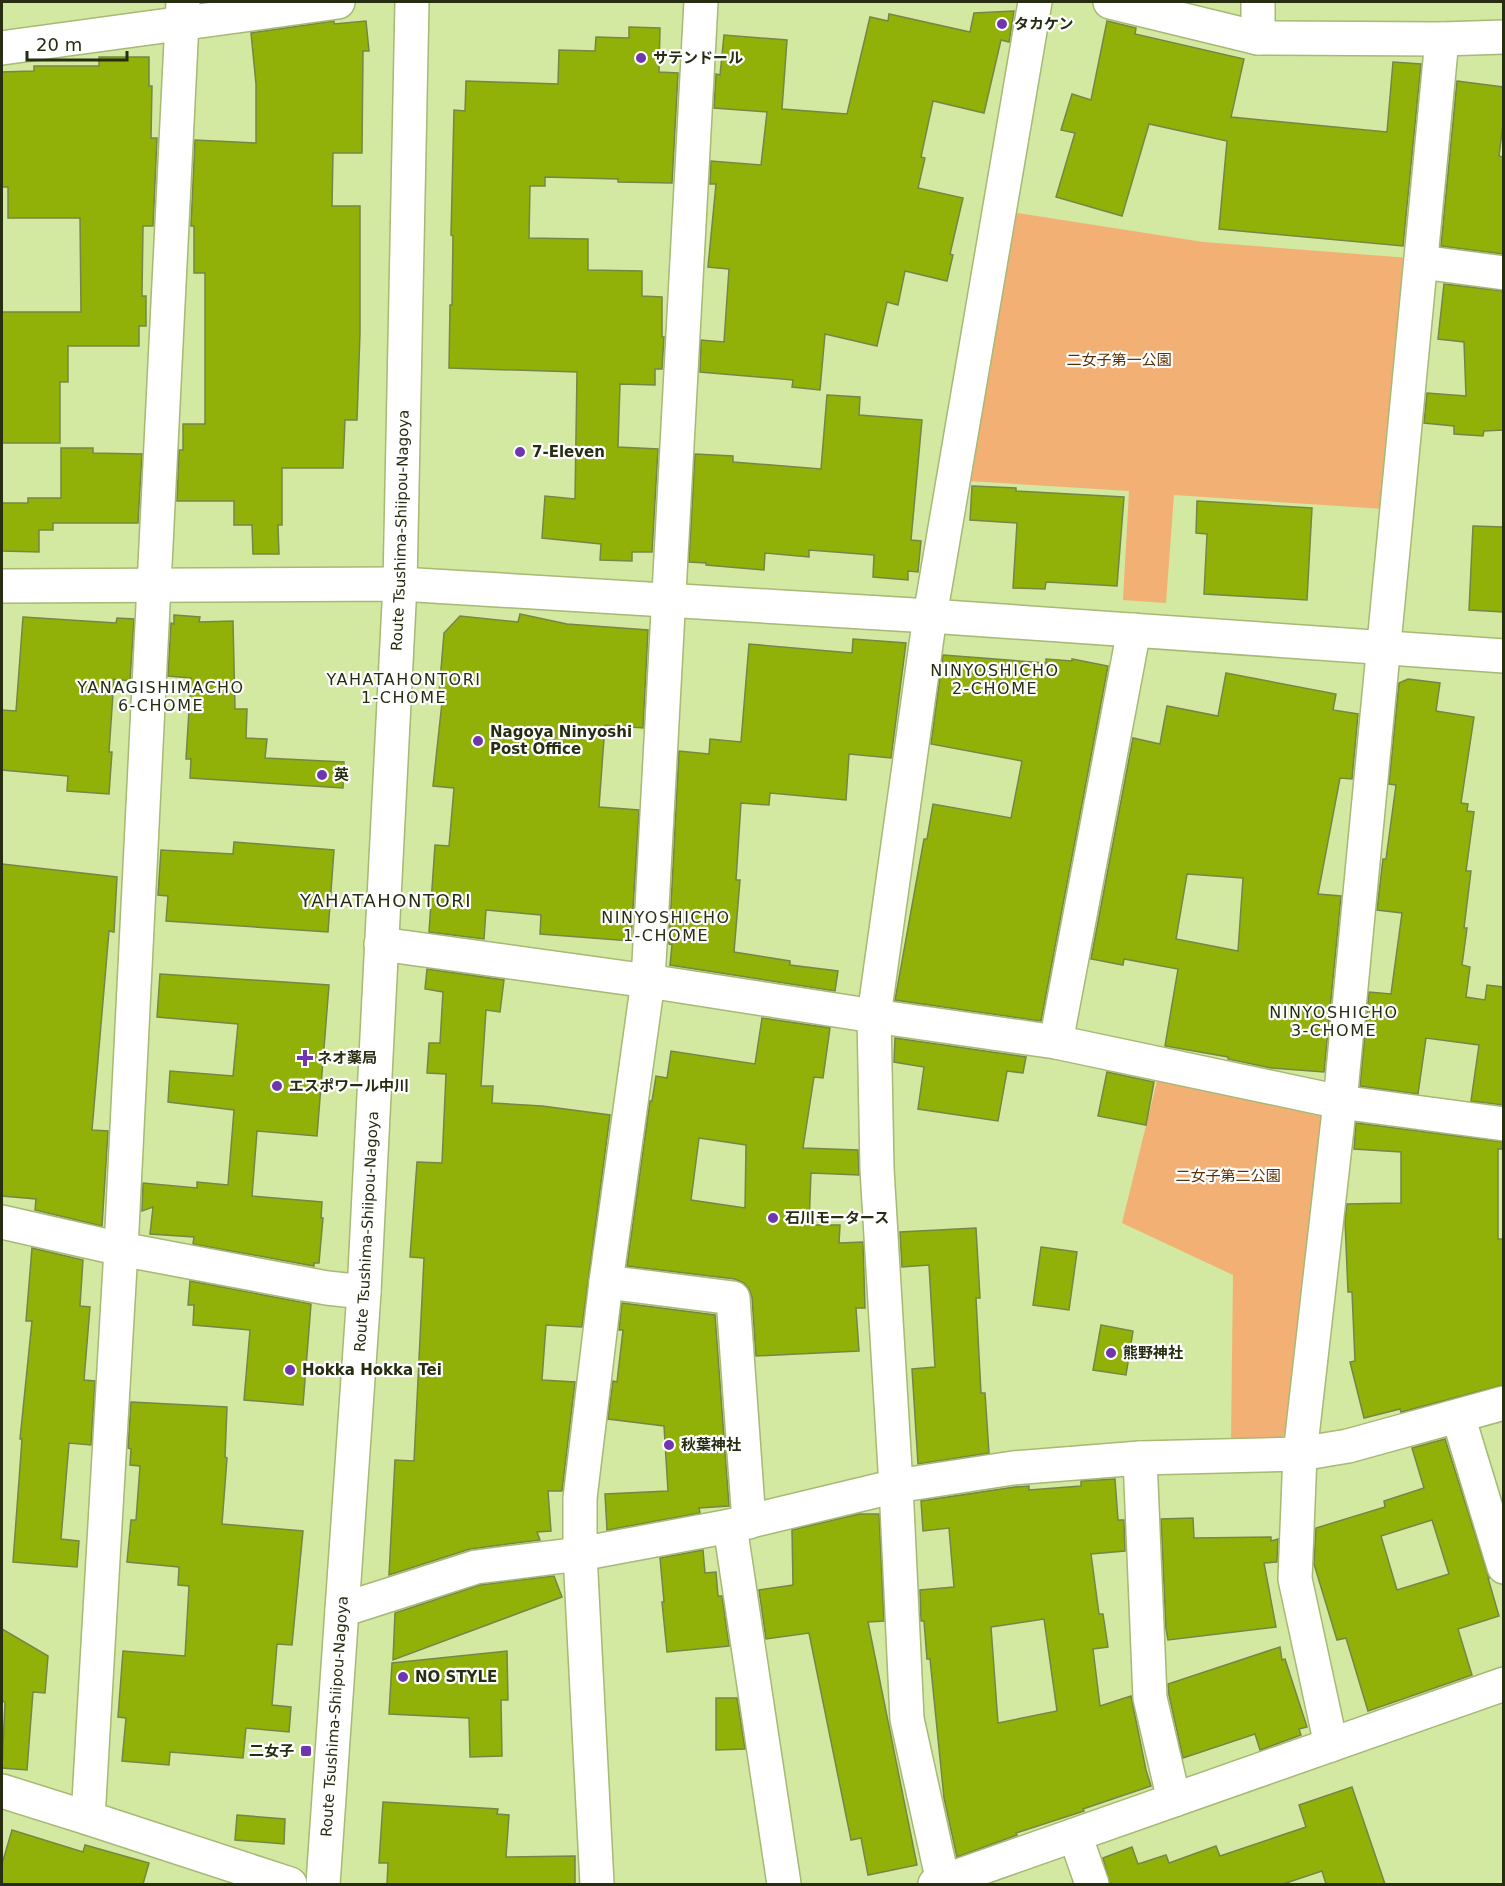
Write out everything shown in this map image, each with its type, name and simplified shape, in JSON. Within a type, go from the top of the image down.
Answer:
[{"type":"street","points":[[2,48],[183,12],[338,2]]},
{"type":"street","name":"Route Tsushima-Shiipou-Nagoya","points":[[323,1884],[364,1292],[400,584],[412,2]]},
{"type":"street","points":[[597,1884],[580,1554],[580,1498],[606,1282],[648,981],[701,2]]},
{"type":"street","points":[[1035,2],[930,616],[874,1016],[877,1169],[907,1719],[939,1883],[1503,1684]]},
{"type":"street","points":[[1110,2],[1258,38],[1503,37]]},
{"type":"street","points":[[1258,2],[1258,38]]},
{"type":"street","points":[[88,1818],[121,1249],[152,585],[183,12]]},
{"type":"street","points":[[1331,1745],[1295,1579],[1300,1454],[1340,1102],[1442,39]]},
{"type":"street","points":[[1421,262],[1503,273]]},
{"type":"street","points":[[2,586],[400,584],[930,616],[1503,656]]},
{"type":"street","points":[[1056,1042],[1134,630]]},
{"type":"street","points":[[381,944],[1056,1042],[1340,1102],[1503,1124]]},
{"type":"street","points":[[2,1222],[121,1249],[327,1288],[364,1292]]},
{"type":"street","points":[[606,1282],[733,1298],[739,1524],[784,1884]]},
{"type":"street","points":[[342,1610],[476,1567],[580,1554],[739,1524],[896,1485],[1013,1468],[1140,1458],[1300,1454],[1348,1446],[1503,1403]]},
{"type":"street","points":[[1458,1416],[1503,1567]]},
{"type":"street","points":[[1140,1458],[1150,1698],[1174,1800]]},
{"type":"street","points":[[2,1791],[290,1884]]},
{"type":"street","points":[[1075,1835],[1092,1884]]},
{"type":"green space","name":"二女子第一公園","points":[[1011,212],[1203,242],[1409,258],[1384,509],[1174,495],[1166,603],[1123,600],[1129,491],[969,481]]},
{"type":"green space","name":"二女子第二公園","points":[[1159,1073],[1314,1104],[1324,1117],[1289,1431],[1277,1441],[1231,1439],[1233,1275],[1122,1223]]},
{"type":"building","points":[[1014,11],[1009,42],[1001,40],[984,113],[933,101],[921,157],[925,158],[918,188],[963,198],[950,254],[953,255],[947,281],[905,271],[898,305],[887,302],[877,346],[825,334],[820,390],[792,387],[793,380],[700,372],[701,340],[724,342],[729,269],[708,267],[716,184],[710,184],[711,161],[761,165],[767,112],[714,108],[716,74],[720,75],[724,35],[787,40],[782,109],[847,114],[870,17],[888,21],[889,14],[970,32],[974,13]]},
{"type":"building","points":[[334,21],[334,24],[366,21],[369,51],[363,51],[362,153],[333,153],[332,206],[360,206],[357,420],[345,420],[343,468],[282,468],[282,525],[278,525],[279,554],[253,554],[252,525],[234,525],[234,501],[177,501],[179,450],[183,450],[183,424],[205,424],[205,273],[194,273],[194,226],[191,226],[195,140],[256,143],[256,84],[251,33]]},
{"type":"building","points":[[1107,21],[1136,28],[1135,34],[1244,59],[1231,117],[1387,132],[1393,62],[1421,64],[1403,246],[1219,229],[1227,141],[1149,124],[1122,216],[1056,197],[1075,133],[1061,130],[1072,94],[1091,100]]},
{"type":"building","points":[[629,27],[660,28],[659,72],[678,73],[672,183],[545,177],[545,186],[530,186],[529,238],[588,239],[588,270],[642,271],[642,296],[662,297],[662,337],[664,337],[662,369],[655,369],[655,385],[620,384],[618,447],[658,449],[652,552],[632,552],[632,561],[600,560],[601,544],[542,538],[545,496],[575,499],[577,372],[449,368],[454,110],[465,111],[466,81],[558,84],[559,50],[595,51],[596,37],[629,38]]},
{"type":"building","points":[[99,57],[149,57],[149,86],[152,86],[151,138],[157,138],[153,226],[143,226],[142,296],[146,296],[146,326],[139,326],[139,346],[68,346],[68,382],[60,382],[60,443],[2,443],[2,312],[81,312],[80,218],[8,218],[8,187],[2,187],[2,72],[34,71],[34,66],[99,66]]},
{"type":"building","points":[[1457,81],[1503,87],[1503,124],[1499,156],[1503,157],[1503,254],[1441,246]]},
{"type":"building","points":[[1444,284],[1503,291],[1503,430],[1484,431],[1483,436],[1454,434],[1454,426],[1424,423],[1427,393],[1466,396],[1464,342],[1438,339]]},
{"type":"building","points":[[827,395],[860,397],[859,415],[922,420],[911,540],[921,541],[918,572],[908,571],[908,580],[873,577],[874,555],[809,550],[809,557],[765,553],[764,570],[689,562],[695,454],[733,456],[733,462],[821,469]]},
{"type":"building","points":[[61,448],[93,448],[93,453],[142,454],[138,523],[53,523],[53,530],[39,530],[39,552],[2,551],[2,503],[28,503],[28,498],[61,498]]},
{"type":"building","points":[[972,486],[1016,488],[1016,491],[1124,497],[1117,586],[1046,582],[1045,589],[1013,588],[1017,523],[970,520]]},
{"type":"building","points":[[1197,501],[1312,508],[1307,600],[1204,594],[1207,534],[1196,533]]},
{"type":"building","points":[[1473,526],[1503,527],[1503,612],[1469,610]]},
{"type":"building","points":[[520,614],[567,624],[648,630],[643,728],[605,725],[599,807],[639,810],[631,941],[540,934],[541,915],[486,910],[484,939],[429,932],[435,845],[449,846],[454,788],[433,786],[443,693],[439,693],[444,633],[460,616],[518,622]]},
{"type":"building","points":[[174,615],[200,617],[199,622],[233,621],[235,709],[247,709],[246,738],[267,739],[265,758],[344,762],[343,788],[190,778],[191,759],[186,759],[191,678],[168,676],[171,623],[174,624]]},
{"type":"building","points":[[23,617],[116,623],[117,618],[134,619],[130,681],[114,679],[109,752],[112,752],[109,794],[67,791],[68,776],[2,770],[2,710],[16,711]]},
{"type":"building","points":[[853,639],[906,643],[891,758],[849,754],[846,800],[770,793],[769,805],[741,803],[736,880],[740,880],[734,952],[790,961],[790,965],[838,971],[835,991],[670,965],[672,945],[669,944],[679,751],[709,754],[710,739],[741,742],[749,644],[852,653]]},
{"type":"building","points":[[943,655],[1046,663],[1046,659],[1072,661],[1072,659],[1108,666],[1041,1021],[895,1000],[924,839],[927,839],[933,804],[1011,818],[1022,761],[931,744]]},
{"type":"building","points":[[1226,673],[1336,694],[1333,710],[1358,714],[1352,779],[1340,778],[1318,894],[1341,896],[1324,1072],[1271,1068],[1228,1059],[1228,1057],[1165,1046],[1178,969],[1124,959],[1123,965],[1091,959],[1133,738],[1160,744],[1167,706],[1218,716]],"holes":[[[1187,874],[1243,878],[1238,951],[1176,939]]]},
{"type":"building","points":[[1408,679],[1440,683],[1436,711],[1474,717],[1461,803],[1468,804],[1467,811],[1474,812],[1466,871],[1471,871],[1462,965],[1470,967],[1466,997],[1485,1000],[1487,985],[1503,987],[1503,1105],[1471,1101],[1479,1045],[1426,1038],[1418,1094],[1360,1086],[1369,992],[1391,994],[1402,913],[1377,910],[1396,785],[1389,784],[1399,683]]},
{"type":"building","points":[[234,842],[334,850],[328,932],[166,921],[168,896],[158,895],[161,850],[233,854]]},
{"type":"building","points":[[2,864],[117,877],[114,932],[109,931],[92,1130],[108,1131],[102,1226],[35,1210],[36,1199],[2,1196]]},
{"type":"building","points":[[427,969],[504,980],[500,1012],[486,1010],[481,1086],[493,1086],[492,1103],[542,1106],[610,1115],[582,1327],[546,1325],[542,1380],[575,1382],[562,1491],[548,1491],[551,1531],[537,1532],[540,1540],[470,1549],[389,1575],[395,1460],[414,1461],[424,1258],[410,1257],[417,1162],[442,1163],[446,1074],[427,1073],[429,1043],[440,1043],[443,992],[425,989]]},
{"type":"building","points":[[160,974],[329,985],[317,1136],[257,1131],[252,1196],[322,1202],[319,1263],[314,1263],[314,1266],[193,1244],[194,1237],[150,1234],[153,1207],[142,1211],[143,1183],[197,1188],[197,1182],[228,1185],[234,1110],[168,1102],[170,1071],[233,1076],[238,1024],[157,1017]]},
{"type":"building","points":[[762,1018],[830,1028],[823,1078],[814,1077],[803,1148],[858,1150],[859,1175],[811,1173],[809,1225],[840,1225],[839,1243],[863,1242],[865,1308],[856,1308],[859,1351],[756,1356],[752,1297],[744,1283],[735,1279],[627,1266],[650,1101],[652,1101],[656,1076],[667,1078],[671,1051],[755,1064]],"holes":[[[699,1138],[746,1145],[745,1208],[691,1200]]]},
{"type":"building","points":[[895,1038],[1026,1057],[1023,1073],[1007,1071],[998,1121],[918,1109],[924,1067],[894,1062]]},
{"type":"building","points":[[1107,1072],[1154,1082],[1146,1125],[1098,1116]]},
{"type":"building","points":[[1356,1123],[1503,1142],[1503,1149],[1498,1149],[1498,1239],[1503,1239],[1503,1385],[1401,1412],[1400,1409],[1364,1418],[1350,1362],[1355,1361],[1352,1292],[1348,1292],[1345,1220],[1347,1204],[1401,1203],[1401,1152],[1354,1149]]},
{"type":"building","points":[[976,1228],[980,1298],[976,1298],[981,1393],[985,1393],[989,1453],[918,1464],[912,1369],[935,1367],[929,1265],[902,1267],[900,1232]]},
{"type":"building","points":[[1041,1247],[1077,1252],[1069,1310],[1033,1305]]},
{"type":"building","points":[[32,1248],[83,1260],[80,1306],[90,1307],[84,1380],[95,1381],[91,1445],[69,1443],[61,1539],[79,1541],[77,1567],[13,1562],[22,1439],[20,1439],[32,1321],[26,1321]]},
{"type":"building","points":[[190,1281],[311,1304],[303,1405],[244,1400],[250,1330],[193,1325],[194,1305],[188,1305]]},
{"type":"building","points":[[622,1303],[715,1315],[729,1506],[699,1508],[700,1513],[607,1530],[605,1494],[668,1491],[664,1426],[608,1419],[613,1381],[617,1382],[623,1330],[619,1330]]},
{"type":"building","points":[[1101,1325],[1133,1331],[1126,1375],[1093,1370]]},
{"type":"building","points":[[131,1402],[227,1407],[225,1457],[227,1458],[222,1524],[303,1531],[292,1645],[277,1644],[272,1705],[291,1707],[289,1732],[246,1728],[243,1758],[170,1752],[169,1765],[122,1761],[126,1718],[118,1717],[123,1651],[185,1656],[189,1586],[178,1585],[179,1567],[127,1562],[131,1520],[136,1520],[140,1466],[130,1465],[131,1449],[128,1448]]},
{"type":"building","points":[[1445,1439],[1499,1616],[1458,1629],[1472,1675],[1368,1711],[1346,1638],[1337,1640],[1314,1564],[1316,1528],[1385,1507],[1384,1501],[1424,1488],[1412,1448]],"holes":[[[1432,1520],[1449,1574],[1397,1590],[1381,1536]]]},
{"type":"building","points":[[1115,1479],[1118,1520],[1124,1520],[1125,1551],[1091,1554],[1099,1614],[1103,1614],[1108,1647],[1093,1649],[1100,1706],[1131,1696],[1151,1786],[1016,1833],[1017,1835],[957,1857],[944,1798],[930,1659],[927,1659],[924,1621],[921,1621],[920,1590],[954,1587],[949,1528],[923,1531],[921,1501],[1015,1487],[1029,1486],[1029,1490],[1081,1486],[1081,1481]],"holes":[[[1044,1619],[1057,1711],[998,1723],[991,1627]]]},
{"type":"building","points":[[859,1514],[879,1514],[884,1621],[868,1622],[917,1865],[868,1875],[861,1838],[851,1840],[809,1633],[766,1639],[759,1590],[793,1585],[792,1530]]},
{"type":"building","points":[[1193,1518],[1194,1538],[1271,1537],[1271,1541],[1278,1539],[1277,1562],[1264,1563],[1276,1627],[1168,1640],[1161,1519]]},
{"type":"building","points":[[703,1550],[705,1573],[716,1572],[718,1596],[722,1596],[729,1646],[667,1652],[660,1558]]},
{"type":"building","points":[[554,1576],[562,1597],[393,1660],[395,1613],[480,1585]]},
{"type":"building","points":[[2,1629],[48,1656],[45,1693],[33,1692],[27,1770],[2,1768],[5,1702],[2,1701]]},
{"type":"building","points":[[1280,1647],[1282,1660],[1285,1659],[1307,1727],[1299,1729],[1301,1735],[1260,1750],[1255,1734],[1183,1758],[1168,1684]]},
{"type":"building","points":[[507,1651],[508,1700],[501,1700],[502,1756],[470,1757],[469,1718],[389,1714],[392,1663]]},
{"type":"building","points":[[716,1698],[737,1698],[745,1749],[716,1750]]},
{"type":"building","points":[[1352,1787],[1385,1884],[1326,1884],[1322,1871],[1283,1884],[1110,1884],[1103,1858],[1132,1847],[1138,1864],[1166,1855],[1169,1863],[1216,1846],[1220,1856],[1306,1827],[1299,1805]]},
{"type":"building","points":[[383,1802],[498,1809],[497,1814],[509,1815],[506,1857],[575,1856],[575,1884],[387,1884],[388,1863],[379,1863]]},
{"type":"building","points":[[237,1815],[285,1819],[284,1844],[235,1840]]},
{"type":"building","points":[[12,1830],[83,1852],[85,1845],[149,1863],[143,1884],[2,1884],[2,1864]]},
{"type":"place","name":"タカケン","points":[[1002,24]]},
{"type":"place","name":"サテンドール","points":[[641,58]]},
{"type":"place","name":"7-Eleven","points":[[520,452]]},
{"type":"place","name":"Nagoya Ninyoshi Post Office","points":[[478,741]]},
{"type":"place","name":"英","points":[[322,775]]},
{"type":"place","name":"ネオ薬局","points":[[305,1058]]},
{"type":"place","name":"エスポワール中川","points":[[277,1086]]},
{"type":"place","name":"石川モータース","points":[[773,1218]]},
{"type":"place","name":"熊野神社","points":[[1111,1353]]},
{"type":"place","name":"Hokka Hokka Tei","points":[[290,1370]]},
{"type":"place","name":"秋葉神社","points":[[669,1445]]},
{"type":"place","name":"NO STYLE","points":[[403,1677]]},
{"type":"place","name":"二女子","points":[[306,1751]]},
{"type":"district","name":"NINYOSHICHO 2-CHOME","points":[[995,679]]},
{"type":"district","name":"YAHATAHONTORI 1-CHOME","points":[[404,688]]},
{"type":"district","name":"YANAGISHIMACHO 6-CHOME","points":[[161,696]]},
{"type":"district","name":"YAHATAHONTORI","points":[[386,900]]},
{"type":"district","name":"NINYOSHICHO 1-CHOME","points":[[666,926]]},
{"type":"district","name":"NINYOSHICHO 3-CHOME","points":[[1334,1021]]}]
